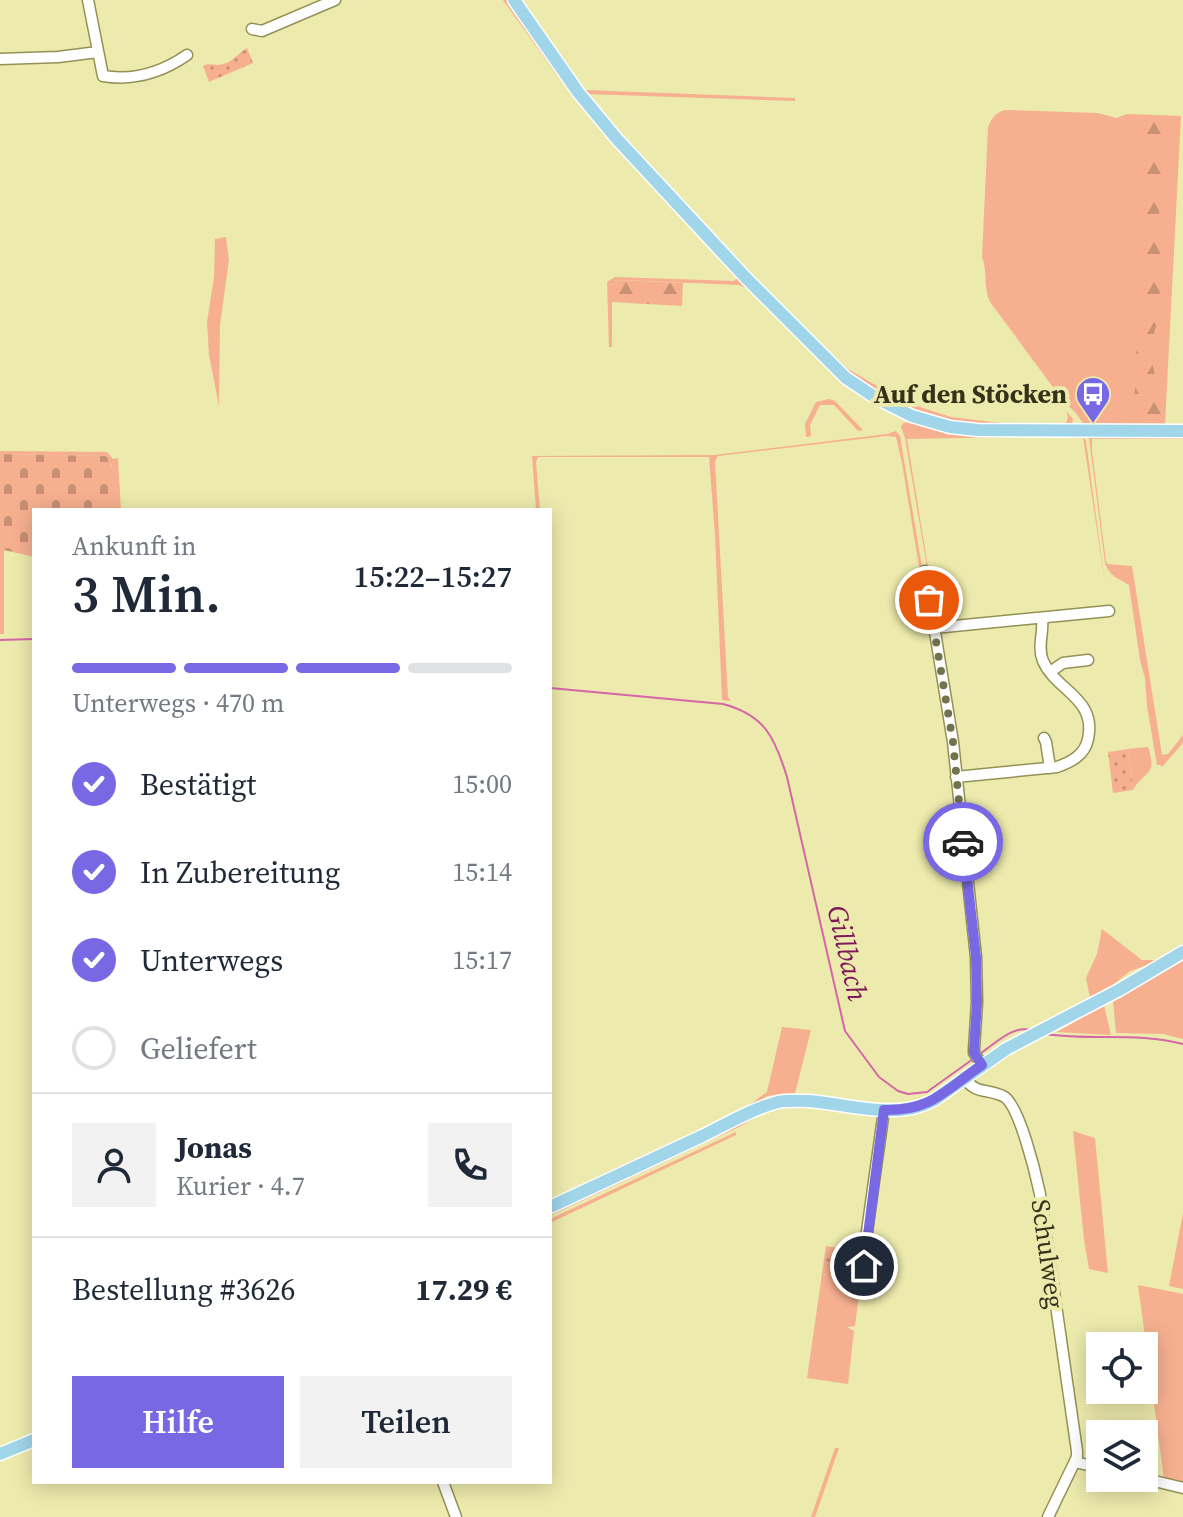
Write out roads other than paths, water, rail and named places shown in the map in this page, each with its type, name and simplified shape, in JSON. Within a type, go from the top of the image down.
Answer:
[{"type":"main road","points":[[514,0],[570,81],[616,138],[746,278],[846,378],[876,398],[912,416],[950,427],[978,430],[1183,431]]},
{"type":"main road","points":[[552,1206],[771,1104],[785,1101],[826,1103],[884,1110],[923,1106],[964,1078],[978,1059],[1104,997],[1132,973],[1181,953]]},
{"type":"main road","points":[[0,1454],[32,1441]]},
{"type":"street","points":[[88,0],[101,72],[106,77],[152,74],[187,55]]},
{"type":"street","points":[[252,29],[262,31],[312,4],[335,0]]},
{"type":"street","points":[[0,59],[98,52]]},
{"type":"street","points":[[925,571],[953,742],[976,957],[978,1059]]},
{"type":"street","points":[[934,628],[1109,611]]},
{"type":"street","points":[[956,777],[1066,764],[1087,744],[1088,719],[1083,705],[1043,661],[1039,642],[1042,618]]},
{"type":"street","points":[[1050,672],[1063,663],[1088,660]]},
{"type":"street","points":[[1044,738],[1050,768]]},
{"type":"street","name":"Schulweg","points":[[964,1078],[978,1090],[1009,1100],[1037,1179],[1077,1451],[1075,1462]]},
{"type":"street","points":[[864,1270],[884,1110]]},
{"type":"street","points":[[1048,1517],[1075,1462],[1086,1465]]},
{"type":"street","points":[[1158,1482],[1183,1488]]},
{"type":"street","points":[[444,1484],[456,1517]]},
{"type":"waterway","name":"Gillbach","points":[[0,640],[32,639]]},
{"type":"waterway","name":"Gillbach","points":[[552,688],[723,704],[759,722],[773,740],[787,777],[845,1031],[879,1077],[898,1091],[908,1094],[927,1092],[973,1059]]},
{"type":"waterway","name":"Gillbach","points":[[981,1053],[1011,1032],[1031,1030]]},
{"type":"waterway","name":"Gillbach","points":[[1045,1034],[1149,1038],[1183,1044]]},
{"type":"place","name":"Auf den Stöcken","points":[[1093,425]]}]
